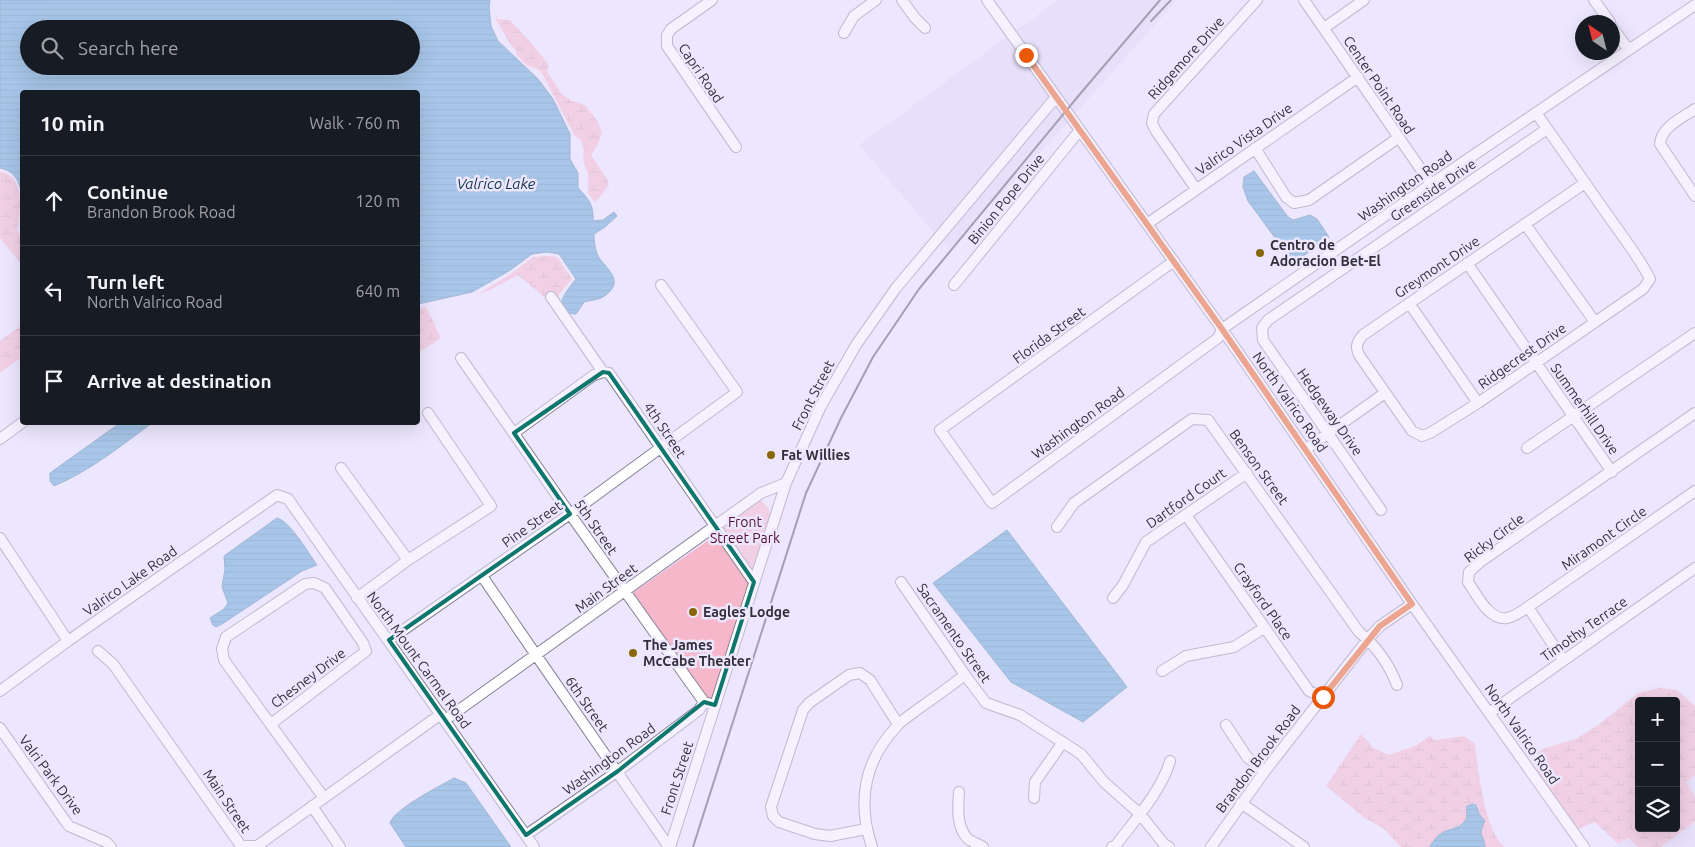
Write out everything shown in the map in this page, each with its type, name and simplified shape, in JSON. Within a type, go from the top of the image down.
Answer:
[{"type":"street","name":"Capri Road","points":[[712,0],[672,29],[667,35],[667,46],[736,147]]},
{"type":"street","points":[[844,33],[854,16],[876,0]]},
{"type":"street","points":[[902,0],[925,28]]},
{"type":"street","name":"North Valrico Road","points":[[987,0],[1222,329],[1412,604],[1584,847]]},
{"type":"street","name":"Ridgemore Drive","points":[[1196,189],[1156,131],[1152,123],[1154,114],[1257,0]]},
{"type":"street","name":"Center Point Road","points":[[1304,0],[1431,184]]},
{"type":"street","points":[[1324,28],[1364,0]]},
{"type":"street","points":[[1594,0],[1605,15]]},
{"type":"street","name":"Washington Road","points":[[992,503],[1218,338],[1222,329],[1431,184],[1695,5]]},
{"type":"street","points":[[1620,37],[1629,50]]},
{"type":"street","name":"Valrico Vista Drive","points":[[1147,224],[1358,77]]},
{"type":"street","name":"Front Street","points":[[669,847],[786,484],[821,406],[856,345],[902,280],[1056,97]]},
{"type":"street","points":[[1695,109],[1664,130],[1660,137],[1660,144],[1695,196]]},
{"type":"street","points":[[1536,113],[1585,183]]},
{"type":"street","name":"Greenside Drive","points":[[1262,328],[1268,320],[1547,128]]},
{"type":"street","name":"Binion Pope Drive","points":[[954,285],[1080,130]]},
{"type":"street","points":[[1255,148],[1286,197],[1294,203],[1309,200],[1398,138]]},
{"type":"street","name":"Greymont Drive","points":[[1385,393],[1356,350],[1357,342],[1363,335],[1585,183]]},
{"type":"street","name":"Ridgecrest Drive","points":[[1385,393],[1412,431],[1422,436],[1430,434],[1643,289],[1650,279],[1585,183]]},
{"type":"street","points":[[1525,224],[1595,322]]},
{"type":"street","name":"Florida Street","points":[[992,503],[940,430],[1174,262]]},
{"type":"street","name":"Summerhill Drive","points":[[1467,263],[1612,472]]},
{"type":"street","name":"Pine Street","points":[[389,640],[570,514],[737,392],[661,285]]},
{"type":"street","name":"4th Street","points":[[551,297],[603,372],[609,373],[754,582]]},
{"type":"street","points":[[1409,303],[1478,403]]},
{"type":"street","name":"Hedgeway Drive","points":[[1262,328],[1263,340],[1381,510]]},
{"type":"street","points":[[1527,448],[1695,333]]},
{"type":"street","name":"5th Street","points":[[462,358],[704,702]]},
{"type":"street","points":[[514,433],[594,375],[603,372]]},
{"type":"street","points":[[1306,449],[1385,393]]},
{"type":"street","points":[[357,598],[408,560],[491,506],[428,413]]},
{"type":"street","points":[[1612,472],[1695,414]]},
{"type":"street","name":"Benson Street","points":[[1057,526],[1074,503],[1192,419],[1208,420],[1359,632],[1368,639],[1390,668],[1397,685]]},
{"type":"street","points":[[0,439],[20,424]]},
{"type":"street","points":[[341,468],[408,560]]},
{"type":"street","name":"Ricky Circle","points":[[1528,607],[1509,618],[1500,618],[1492,615],[1468,582],[1469,572],[1480,562],[1612,472]]},
{"type":"street","name":"Dartford Court","points":[[1113,598],[1123,585],[1146,542],[1247,473]]},
{"type":"street","name":"Main Street","points":[[98,651],[114,664],[241,846],[257,846],[312,806],[536,655],[761,493],[786,484]]},
{"type":"street","name":"Miramont Circle","points":[[1528,607],[1695,491]]},
{"type":"street","name":"North Mount Carmel Road","points":[[277,495],[288,498],[534,847]]},
{"type":"street","name":"Valrico Lake Road","points":[[0,691],[68,641],[277,495]]},
{"type":"street","name":"Crayford Place","points":[[1186,515],[1309,691],[1323,697]]},
{"type":"street","points":[[0,538],[68,641]]},
{"type":"street","name":"Timothy Terrace","points":[[1490,712],[1695,569]]},
{"type":"street","name":"6th Street","points":[[482,576],[669,847]]},
{"type":"street","name":"Sacramento Street","points":[[901,582],[986,703],[1020,716],[1081,754],[1104,782],[1140,814],[1164,844],[1169,847]]},
{"type":"street","name":"Chesney Drive","points":[[270,724],[366,651],[363,643],[325,588],[314,583],[305,584],[226,637],[222,649],[224,660],[270,724],[324,798]]},
{"type":"street","name":"Brandon Brook Road","points":[[1211,847],[1265,771],[1368,639],[1380,626],[1412,604]]},
{"type":"street","points":[[1528,607],[1563,660]]},
{"type":"street","points":[[1162,671],[1186,656],[1234,647],[1264,628]]},
{"type":"street","points":[[866,829],[830,836],[815,834],[779,822],[773,816],[771,807],[803,710],[809,703],[849,675],[860,673],[870,680],[898,724]]},
{"type":"street","points":[[872,847],[866,829],[863,802],[868,773],[880,747],[898,724],[965,675]]},
{"type":"street","points":[[704,702],[715,705]]},
{"type":"street","name":"Washington Road","points":[[526,835],[618,771],[698,710],[704,702]]},
{"type":"street","points":[[1226,725],[1247,757],[1265,771]]},
{"type":"street","name":"Valri Park Drive","points":[[0,728],[69,826],[110,844],[111,847]]},
{"type":"street","points":[[1034,798],[1035,782],[1063,742]]},
{"type":"street","points":[[1112,847],[1116,845],[1140,814],[1166,774],[1170,761]]},
{"type":"street","points":[[959,792],[958,812],[961,828],[968,838],[983,847]]},
{"type":"street","points":[[1241,803],[1304,847]]},
{"type":"street","points":[[312,806],[340,847]]},
{"type":"highlighted area","points":[[603,372],[609,373],[754,582],[715,705],[704,702],[618,771],[526,835],[389,640],[570,514],[514,433]]},
{"type":"shaded area","points":[[1059,0],[1177,0],[1074,115],[1014,32]]},
{"type":"shaded area","points":[[1008,36],[1051,96],[935,234],[859,145]]},
{"type":"shaded area","points":[[1056,103],[1069,121],[949,250],[941,240]]},
{"type":"shaded area","points":[[1695,775],[1695,796],[1686,782]]},
{"type":"shaded area","points":[[1695,822],[1695,847],[1661,847]]},
{"type":"shaded area","points":[[1628,838],[1638,847],[1613,847]]},
{"type":"green space","points":[[496,13],[497,19],[510,20],[532,44],[549,65],[547,71],[561,93],[570,100],[585,105],[598,122],[602,133],[591,155],[609,185],[595,203],[588,193],[588,174],[583,160],[584,149],[581,140],[574,135],[542,73],[536,68],[528,66],[516,54],[516,50],[496,20]]},
{"type":"green space","points":[[0,172],[14,180],[18,187],[20,205],[17,230],[20,235],[20,263],[0,238]]},
{"type":"green space","points":[[533,257],[557,257],[572,279],[559,294],[558,301],[552,292],[546,296],[549,301],[518,275],[488,291],[478,294],[511,274]]},
{"type":"green space","points":[[426,307],[441,338],[420,352],[420,308]]},
{"type":"green space","points":[[20,326],[20,358],[0,373],[0,341]]},
{"type":"green space","name":"Front Street Park","points":[[754,501],[761,501],[765,504],[770,516],[755,564],[752,568],[748,566],[722,528],[725,522]]},
{"type":"green space","points":[[716,535],[750,583],[712,701],[704,696],[631,594]]},
{"type":"green space","points":[[1660,688],[1677,690],[1695,706],[1695,775],[1686,782],[1695,796],[1695,822],[1661,847],[1638,847],[1628,838],[1618,844],[1595,822],[1578,829],[1537,774],[1537,753],[1545,748],[1576,739],[1598,725],[1638,693]]},
{"type":"green space","points":[[1361,734],[1374,748],[1389,755],[1417,745],[1429,736],[1436,740],[1464,736],[1475,744],[1483,799],[1491,826],[1504,847],[1485,847],[1480,836],[1482,827],[1467,806],[1465,821],[1459,826],[1442,833],[1430,847],[1401,847],[1383,828],[1366,819],[1326,786]]},
{"type":"water","name":"Valrico Lake","points":[[0,0],[490,0],[491,26],[498,41],[538,79],[553,99],[570,134],[570,159],[578,173],[578,188],[588,199],[592,207],[593,221],[603,220],[614,212],[617,216],[594,234],[597,254],[612,275],[614,284],[604,297],[584,302],[576,314],[568,313],[563,310],[562,300],[576,279],[559,254],[547,252],[532,254],[509,271],[472,292],[420,304],[420,90],[20,90],[20,187],[16,178],[0,168]]},
{"type":"water","points":[[1254,171],[1288,217],[1293,220],[1310,215],[1317,219],[1329,237],[1298,260],[1292,261],[1248,201],[1243,187],[1244,177]]},
{"type":"water","points":[[117,425],[149,425],[117,449],[67,480],[54,486],[50,481],[50,473]]},
{"type":"water","points":[[277,518],[288,525],[317,565],[302,571],[216,627],[210,618],[224,609],[228,603],[222,587],[225,569],[224,556]]},
{"type":"water","points":[[1007,530],[1127,687],[1083,722],[1011,682],[933,583]]},
{"type":"water","points":[[454,778],[466,783],[511,847],[406,847],[390,823],[393,817],[418,798]]},
{"type":"water","points":[[1476,805],[1479,814],[1485,821],[1481,832],[1485,847],[1430,847],[1434,840],[1443,832],[1461,825],[1465,821],[1467,806]]},
{"type":"railway","points":[[693,847],[806,493],[841,418],[873,357],[919,289],[1160,0]]},
{"type":"railway","points":[[1151,21],[1171,0]]},
{"type":"place","name":"Centro de Adoracion Bet-El","points":[[1260,253]]},
{"type":"place","name":"Fat Willies","points":[[771,455]]},
{"type":"place","name":"Eagles Lodge","points":[[693,612]]},
{"type":"place","name":"The James McCabe Theater","points":[[633,653]]},
{"type":"route","points":[[1026,55],[1222,329],[1412,604],[1380,626],[1323,697]]}]
